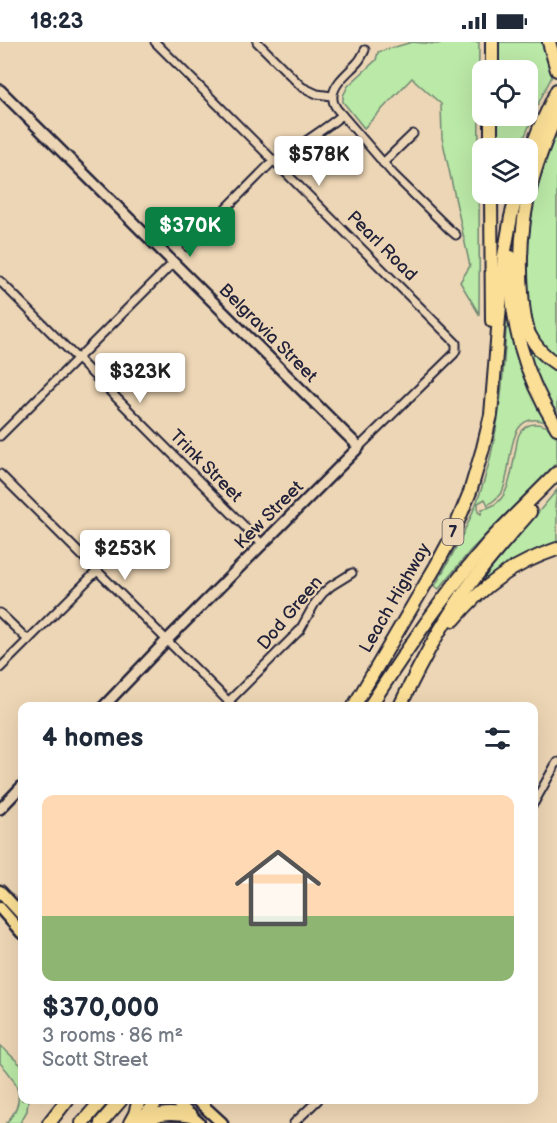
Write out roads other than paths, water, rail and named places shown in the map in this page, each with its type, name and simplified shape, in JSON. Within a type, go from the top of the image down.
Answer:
[{"type":"highway","points":[[492,42],[492,60]]},
{"type":"highway","points":[[549,42],[557,70]]},
{"type":"highway","points":[[535,138],[554,96]]},
{"type":"highway","points":[[557,113],[533,178],[524,221],[521,260],[522,302],[526,324],[536,345],[557,364]]},
{"type":"highway","points":[[491,204],[491,304],[495,367]]},
{"type":"highway","points":[[495,367],[504,256],[515,204]]},
{"type":"highway","points":[[517,204],[511,253],[514,323],[531,379],[557,428]]},
{"type":"highway","name":"Leach Highway","points":[[356,702],[435,566],[462,513],[487,430],[495,367]]},
{"type":"highway","points":[[403,702],[421,663],[460,599],[557,473]]},
{"type":"highway","name":"Leach Highway","points":[[373,702],[422,627],[464,572],[491,540],[557,473]]},
{"type":"highway","points":[[403,702],[448,629],[466,606],[501,575],[526,560],[557,549]]},
{"type":"highway","name":"7","points":[[351,702],[368,681]]},
{"type":"highway","points":[[49,1123],[64,1104]]},
{"type":"highway","points":[[82,1123],[99,1104]]},
{"type":"highway","points":[[101,1123],[118,1104]]},
{"type":"highway","points":[[130,1123],[138,1104]]},
{"type":"highway","points":[[141,1123],[155,1104]]},
{"type":"highway","points":[[141,1123],[158,1114],[170,1114],[195,1120]]},
{"type":"main road","points":[[0,891],[18,911]]},
{"type":"main road","points":[[0,908],[18,928]]},
{"type":"main road","points":[[178,1104],[195,1120]]},
{"type":"main road","points":[[202,1104],[222,1123]]},
{"type":"street","name":"Pearl Road","points":[[156,42],[454,339],[457,346]]},
{"type":"street","points":[[257,42],[302,87],[317,94],[332,96]]},
{"type":"street","points":[[365,50],[360,60],[337,86],[332,96],[333,102],[394,175],[456,235]]},
{"type":"street","name":"Belgravia Street","points":[[0,90],[359,447]]},
{"type":"street","points":[[188,247],[276,162],[330,126],[342,115]]},
{"type":"street","points":[[383,163],[413,134]]},
{"type":"street","points":[[0,436],[174,261]]},
{"type":"street","name":"Trink Street","points":[[0,281],[263,544]]},
{"type":"street","name":"Kew Street","points":[[108,702],[454,354],[457,346]]},
{"type":"street","points":[[0,474],[229,702]]},
{"type":"street","points":[[0,668],[97,571]]},
{"type":"street","name":"Dod Green","points":[[233,702],[300,630],[323,593],[352,573]]},
{"type":"street","points":[[0,613],[28,640]]},
{"type":"street","points":[[538,796],[557,762]]},
{"type":"street","points":[[0,809],[18,790]]},
{"type":"street","points":[[294,1123],[314,1104]]}]
